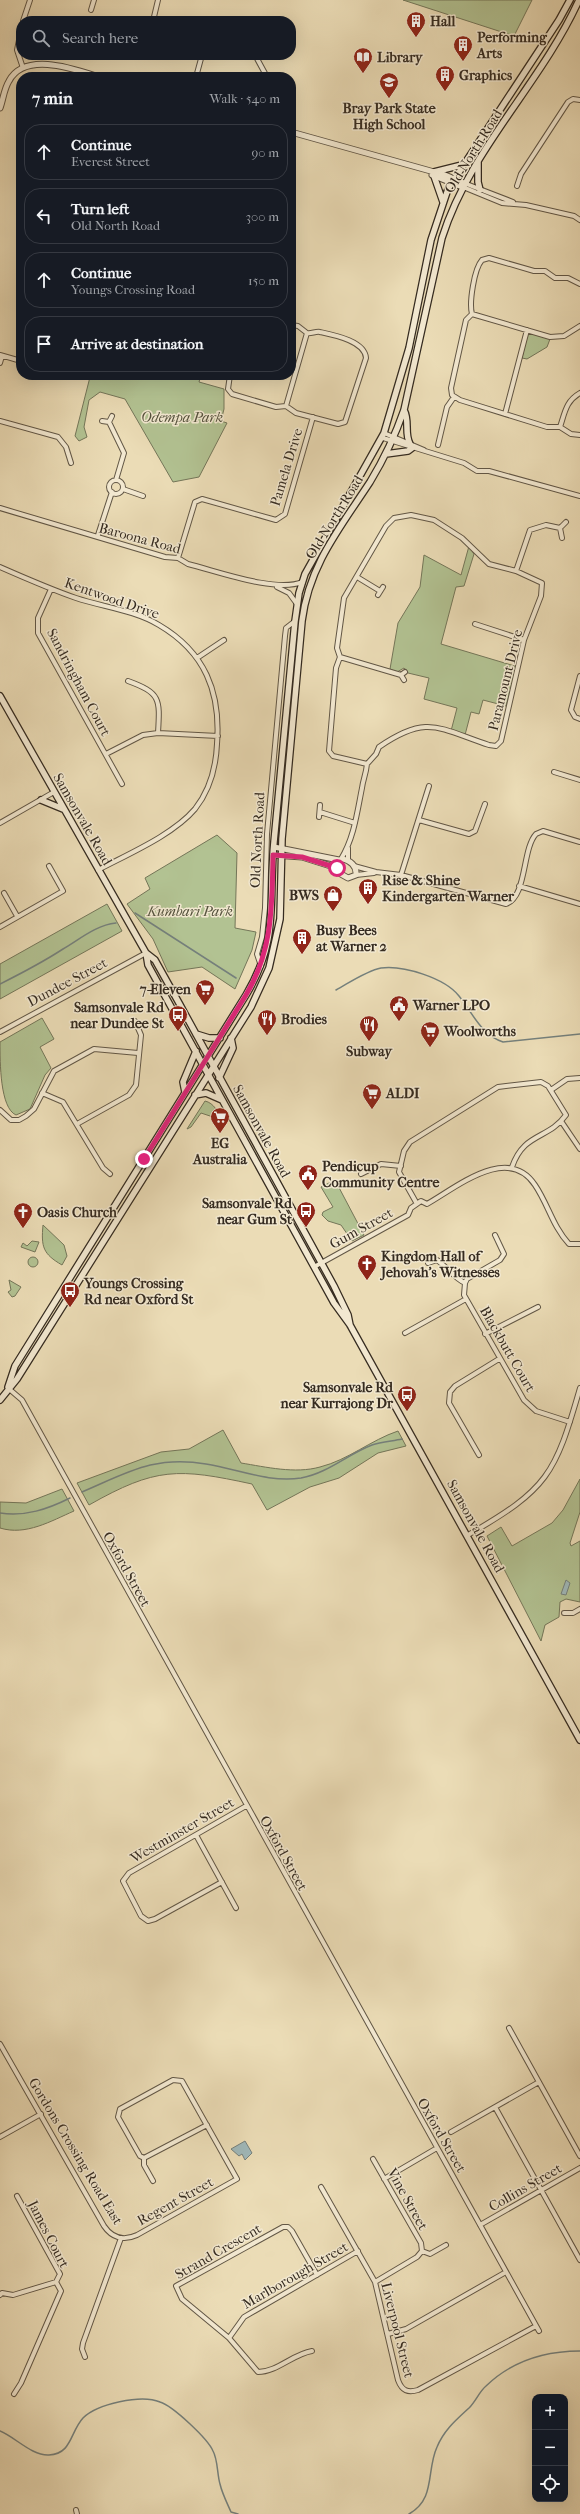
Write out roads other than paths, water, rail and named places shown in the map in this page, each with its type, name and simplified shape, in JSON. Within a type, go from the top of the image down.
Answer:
[{"type":"main road","name":"Old North Road","points":[[8,1388],[14,1366],[220,1038],[253,984],[261,967],[272,921],[273,855],[295,621],[302,582],[317,550],[384,435],[409,348],[431,240],[443,202],[453,180],[559,20],[570,0]]},
{"type":"main road","name":"Old North Road","points":[[8,1388],[21,1373],[257,995],[274,953],[280,919],[282,848],[302,621],[307,592],[323,554],[386,454],[393,440],[404,410],[442,238],[451,210],[463,185],[554,46],[579,0]]},
{"type":"main road","points":[[478,162],[478,182],[480,190]]},
{"type":"main road","points":[[443,202],[434,174],[462,166]]},
{"type":"main road","points":[[386,454],[408,451],[411,446],[407,435],[408,418],[404,410]]},
{"type":"main road","name":"Samsonvale Road","points":[[0,696],[146,953],[148,965],[314,1267],[343,1317],[350,1325],[468,1535],[580,1740]]},
{"type":"main road","points":[[41,800],[52,803],[64,809]]},
{"type":"main road","name":"Samsonvale Road","points":[[146,953],[155,960],[196,1034],[321,1263],[348,1316],[350,1325]]},
{"type":"main road","points":[[196,1034],[209,1038],[220,1038]]},
{"type":"main road","points":[[219,1078],[233,1048],[231,1038]]},
{"type":"main road","points":[[185,1092],[183,1082],[196,1051]]},
{"type":"main road","points":[[195,1095],[206,1093],[222,1100]]},
{"type":"main road","points":[[0,1400],[8,1388]]},
{"type":"street","points":[[25,16],[30,0]]},
{"type":"street","points":[[91,10],[94,0]]},
{"type":"street","points":[[154,16],[158,0]]},
{"type":"street","points":[[21,60],[24,68]]},
{"type":"street","points":[[197,72],[201,60]]},
{"type":"street","points":[[258,60],[264,72]]},
{"type":"street","points":[[17,72],[24,68],[40,64],[51,65],[79,72]]},
{"type":"street","points":[[0,108],[8,82],[16,72]]},
{"type":"street","points":[[517,186],[521,174],[568,102],[573,99],[580,100]]},
{"type":"street","points":[[296,133],[424,170],[453,180],[502,203],[515,203]]},
{"type":"street","points":[[463,185],[515,203],[574,216],[580,220]]},
{"type":"street","points":[[472,314],[470,304],[478,266],[486,258],[534,271],[545,271],[555,278],[568,278],[580,284]]},
{"type":"street","points":[[472,314],[557,337],[564,336],[580,326]]},
{"type":"street","points":[[454,397],[451,388],[466,320],[472,314]]},
{"type":"street","points":[[229,380],[228,389],[231,393],[276,407],[286,406],[296,413],[338,424],[346,421],[366,356],[364,350],[359,344],[319,332],[307,333],[296,326]]},
{"type":"street","points":[[505,414],[528,330]]},
{"type":"street","points":[[296,371],[307,333]]},
{"type":"street","points":[[0,363],[1,356],[16,360]]},
{"type":"street","points":[[286,406],[293,380]]},
{"type":"street","points":[[560,427],[567,405],[572,397],[580,393]]},
{"type":"street","points":[[454,397],[547,427],[560,427],[571,434],[580,435]]},
{"type":"street","points":[[438,445],[447,406],[454,397]]},
{"type":"street","points":[[109,422],[112,416]]},
{"type":"street","name":"Pamela Drive","points":[[178,558],[194,502],[202,499],[276,520],[285,514],[313,417]]},
{"type":"street","points":[[0,421],[58,437],[66,447],[71,463]]},
{"type":"street","points":[[102,421],[109,422]]},
{"type":"street","points":[[98,535],[112,492],[109,485],[112,481],[116,480],[124,453],[121,444],[109,422]]},
{"type":"street","points":[[384,435],[393,440],[464,463],[477,471],[489,471],[580,496]]},
{"type":"street","points":[[116,480],[122,484],[123,489]]},
{"type":"street","points":[[112,492],[119,494],[123,489]]},
{"type":"street","points":[[123,489],[143,496]]},
{"type":"street","name":"Baroona Road","points":[[0,508],[90,535],[98,535],[165,557],[178,558],[188,564],[274,586],[289,593],[297,604]]},
{"type":"street","points":[[367,764],[333,756],[329,751],[336,668],[340,657],[337,648],[344,598],[386,526],[394,518],[411,515],[434,520],[465,541],[489,564],[516,571],[530,530],[546,525],[560,528]]},
{"type":"street","points":[[560,528],[566,522]]},
{"type":"street","points":[[560,528],[562,538]]},
{"type":"street","name":"Kentwood Drive","points":[[0,567],[51,589],[157,624],[174,634],[197,658],[213,688],[218,716],[218,736],[213,775],[206,791],[194,809],[176,826],[98,870]]},
{"type":"street","name":"Paramount Drive","points":[[348,848],[356,823],[363,784],[366,778],[367,764],[376,754],[379,747],[416,727],[431,726],[496,746],[501,741],[524,640],[541,596],[542,582],[516,571]]},
{"type":"street","points":[[357,577],[379,593],[383,587]]},
{"type":"street","name":"Baroona Road","points":[[274,586],[291,586],[302,582]]},
{"type":"street","name":"Sandringham Court","points":[[51,589],[38,618],[38,633],[122,784]]},
{"type":"street","name":"Old North Road","points":[[261,967],[256,954],[262,937],[265,908],[267,834],[285,636],[286,628],[295,621]]},
{"type":"street","points":[[475,624],[524,640]]},
{"type":"street","points":[[197,658],[224,640]]},
{"type":"street","points":[[340,657],[401,675],[404,680]]},
{"type":"street","points":[[401,675],[405,672]]},
{"type":"street","points":[[580,676],[571,710],[575,717],[580,719]]},
{"type":"street","points":[[128,681],[148,688],[157,698],[160,710],[158,733]]},
{"type":"street","points":[[106,754],[143,735],[158,733],[218,736]]},
{"type":"street","points":[[554,772],[580,780]]},
{"type":"street","points":[[401,875],[429,786]]},
{"type":"street","points":[[0,823],[54,792]]},
{"type":"street","points":[[419,820],[469,834],[475,831],[484,804]]},
{"type":"street","points":[[319,817],[320,805]]},
{"type":"street","points":[[320,812],[356,823]]},
{"type":"street","points":[[274,847],[348,860],[354,866],[376,872],[401,875],[506,904],[514,900],[531,843],[536,834],[543,831],[580,842]]},
{"type":"street","points":[[337,868],[340,859],[348,848]]},
{"type":"street","points":[[348,848],[348,860]]},
{"type":"street","points":[[273,855],[302,857],[337,868],[341,875],[348,878],[356,875],[376,872]]},
{"type":"street","points":[[0,927],[63,890],[49,866]]},
{"type":"street","points":[[354,866],[356,875]]},
{"type":"street","points":[[519,886],[580,904]]},
{"type":"street","points":[[4,893],[17,916]]},
{"type":"street","name":"Dundee Street","points":[[0,1032],[146,953]]},
{"type":"street","points":[[77,1124],[129,1095],[136,1085],[141,1035],[135,1021]]},
{"type":"street","points":[[0,1110],[7,1118],[19,1120],[32,1112],[54,1071],[94,1049],[138,1053]]},
{"type":"street","points":[[551,1090],[567,1079],[580,1078]]},
{"type":"street","points":[[512,1167],[517,1153],[525,1145],[561,1121],[566,1115],[551,1090],[541,1082],[498,1088],[410,1142],[404,1151],[399,1172],[402,1180],[417,1204],[421,1202],[427,1204],[489,1170],[512,1167],[523,1173],[535,1184],[561,1236],[569,1244],[580,1244]]},
{"type":"street","points":[[42,1093],[63,1102],[102,1168],[110,1174]]},
{"type":"street","points":[[561,1121],[580,1149]]},
{"type":"street","points":[[360,1174],[381,1164],[401,1166]]},
{"type":"street","name":"Gum Street","points":[[314,1267],[408,1215],[417,1204]]},
{"type":"street","points":[[428,1263],[437,1260],[450,1269],[457,1279],[466,1281],[500,1260],[504,1254],[495,1235]]},
{"type":"street","name":"Blackbutt Court","points":[[466,1281],[464,1295],[499,1359],[524,1400],[536,1411],[570,1422]]},
{"type":"street","points":[[406,1333],[466,1299]]},
{"type":"street","points":[[485,1334],[538,1307]]},
{"type":"street","points":[[479,1455],[449,1403],[450,1392],[455,1386],[499,1359]]},
{"type":"street","name":"Oxford Street","points":[[8,1388],[22,1400],[538,2331]]},
{"type":"street","points":[[468,1535],[519,1504],[544,1481],[561,1451],[580,1388]]},
{"type":"street","points":[[564,1613],[574,1613],[580,1609]]},
{"type":"street","name":"Westminster Street","points":[[222,1882],[155,1919],[148,1921],[141,1916],[123,1885],[124,1877],[129,1873],[246,1806]]},
{"type":"street","points":[[196,1835],[236,1908]]},
{"type":"street","points":[[509,2028],[580,2156]]},
{"type":"street","name":"Gordons Crossing Road East","points":[[0,2044],[104,2226],[112,2234],[122,2238],[83,2343],[82,2349],[85,2357]]},
{"type":"street","points":[[178,2079],[183,2082],[206,2125],[144,2158],[140,2156],[118,2117],[122,2108],[173,2080],[178,2079]]},
{"type":"street","points":[[451,2132],[539,2082]]},
{"type":"street","points":[[495,2107],[580,2260]]},
{"type":"street","points":[[0,2137],[41,2114]]},
{"type":"street","name":"Regent Street","points":[[122,2238],[137,2235],[237,2179],[206,2125]]},
{"type":"street","points":[[384,2179],[437,2148]]},
{"type":"street","points":[[144,2158],[144,2165],[153,2181]]},
{"type":"street","name":"Vine Street","points":[[373,2159],[421,2243],[422,2251],[417,2257],[375,2282]]},
{"type":"street","name":"Collins Street","points":[[480,2225],[580,2168]]},
{"type":"street","name":"Liverpool Street","points":[[321,2187],[375,2282],[400,2386],[404,2390],[412,2392],[536,2326]]},
{"type":"street","name":"James Court","points":[[17,2196],[60,2274],[56,2282]]},
{"type":"street","name":"Strand Crescent","points":[[229,2338],[182,2299],[176,2286],[283,2227],[288,2227],[292,2231],[317,2275]]},
{"type":"street","name":"Vine Street","points":[[422,2251],[430,2254],[446,2245]]},
{"type":"street","name":"Marlborough Street","points":[[229,2338],[244,2317],[358,2251]]},
{"type":"street","points":[[388,2334],[406,2329],[506,2272]]},
{"type":"street","points":[[1,2292],[13,2295],[56,2282],[61,2291],[21,2383],[14,2394]]},
{"type":"street","points":[[229,2338],[258,2372],[265,2372],[302,2352],[312,2351]]},
{"type":"water","points":[[566,1580],[570,1583],[566,1595],[561,1594]]},
{"type":"water","points":[[245,2141],[252,2153],[245,2160],[242,2154],[239,2156],[231,2149]]},
{"type":"waterway","points":[[135,913],[236,978]]},
{"type":"waterway","points":[[0,984],[40,963],[95,929],[116,923]]},
{"type":"waterway","points":[[336,990],[364,974],[381,968],[412,971],[434,978],[453,990],[483,1029],[495,1039],[503,1042],[580,1034]]},
{"type":"waterway","points":[[82,1492],[127,1472],[156,1464],[171,1462],[206,1464],[277,1479],[301,1478],[311,1476],[329,1468],[372,1445],[402,1439]]},
{"type":"waterway","points":[[0,1513],[27,1513],[45,1509],[70,1498]]},
{"type":"waterway","points":[[409,2514],[418,2508],[427,2493],[434,2456],[443,2435],[471,2405],[486,2386],[507,2370],[529,2359],[541,2355],[567,2351],[580,2351]]},
{"type":"waterway","points":[[0,2431],[36,2453],[43,2455],[57,2454],[66,2447],[83,2418],[98,2408],[131,2400],[142,2399],[160,2402],[181,2416],[210,2446],[216,2459],[219,2480],[225,2498],[231,2512],[238,2514]]},
{"type":"place","name":"Hall","points":[[416,38]]},
{"type":"place","name":"Performing Arts","points":[[463,62]]},
{"type":"place","name":"Library","points":[[363,74]]},
{"type":"place","name":"Graphics","points":[[445,92]]},
{"type":"place","name":"Bray Park State High School","points":[[389,99]]},
{"type":"place","name":"Rise & Shine Kindergarten Warner","points":[[368,905]]},
{"type":"place","name":"BWS","points":[[333,912]]},
{"type":"place","name":"Busy Bees at Warner 2","points":[[302,955]]},
{"type":"place","name":"7-Eleven","points":[[205,1006]]},
{"type":"place","name":"Warner LPO","points":[[399,1022]]},
{"type":"place","name":"Samsonvale Rd near Dundee St","points":[[178,1032]]},
{"type":"place","name":"Brodies","points":[[267,1036]]},
{"type":"place","name":"Subway","points":[[369,1042]]},
{"type":"place","name":"Woolworths","points":[[430,1048]]},
{"type":"place","name":"ALDI","points":[[372,1110]]},
{"type":"place","name":"EG Australia","points":[[220,1134]]},
{"type":"place","name":"Pendicup Community Centre","points":[[308,1191]]},
{"type":"place","name":"Samsonvale Rd near Gum St","points":[[306,1228]]},
{"type":"place","name":"Oasis Church","points":[[23,1229]]},
{"type":"place","name":"Kingdom Hall of Jehovah's Witnesses","points":[[367,1281]]},
{"type":"place","name":"Youngs Crossing Rd near Oxford St","points":[[70,1308]]},
{"type":"place","name":"Samsonvale Rd near Kurrajong Dr","points":[[407,1412]]},
{"type":"park label","name":"Odempa Park","points":[[182,417]]},
{"type":"park label","name":"Kumbari Park","points":[[190,911]]}]
